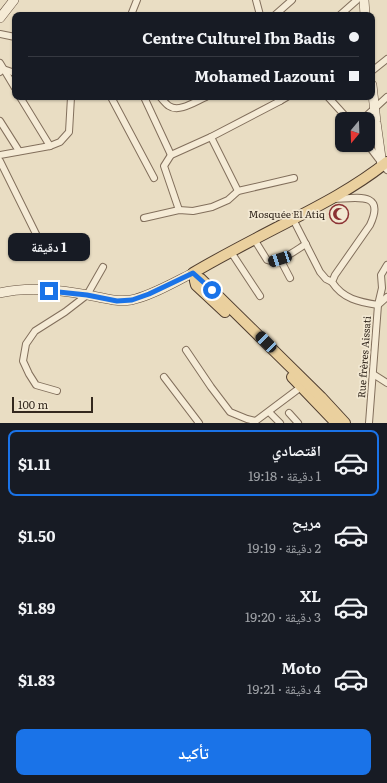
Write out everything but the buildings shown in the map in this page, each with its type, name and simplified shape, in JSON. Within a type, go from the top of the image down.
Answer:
[{"type":"main road","points":[[0,18],[14,0]]},
{"type":"main road","points":[[364,0],[365,12]]},
{"type":"main road","points":[[0,293],[14,290],[36,290],[87,295],[117,301],[132,300],[194,275],[254,239],[332,199],[385,166],[374,100]]},
{"type":"main road","points":[[194,275],[196,285],[271,356],[336,423]]},
{"type":"main road","points":[[194,275],[201,279],[235,312],[346,423]]},
{"type":"street","points":[[132,12],[137,0]]},
{"type":"street","points":[[256,0],[259,12]]},
{"type":"street","points":[[278,12],[292,0]]},
{"type":"street","points":[[343,12],[357,0]]},
{"type":"street","points":[[0,34],[12,36]]},
{"type":"street","points":[[375,69],[387,59]]},
{"type":"street","points":[[1,68],[12,72]]},
{"type":"street","points":[[1,68],[12,84]]},
{"type":"street","points":[[371,112],[387,97]]},
{"type":"street","points":[[22,100],[50,146]]},
{"type":"street","points":[[0,155],[50,146],[60,142],[69,132],[71,100]]},
{"type":"street","points":[[113,100],[154,178]]},
{"type":"street","points":[[145,100],[171,156]]},
{"type":"street","points":[[164,100],[169,106],[174,108],[179,108],[199,100]]},
{"type":"street","points":[[179,210],[164,166],[171,156],[211,137],[277,100]]},
{"type":"street","points":[[331,100],[342,112]]},
{"type":"street","points":[[0,121],[19,151]]},
{"type":"street","points":[[211,137],[238,191]]},
{"type":"street","points":[[374,152],[385,166]]},
{"type":"street","points":[[0,161],[40,242]]},
{"type":"street","points":[[144,218],[179,210],[193,211],[212,207],[228,200],[238,191],[294,178]]},
{"type":"street","points":[[332,199],[363,197],[369,199],[373,204],[374,217],[335,275],[332,282]]},
{"type":"street","points":[[293,219],[320,272],[345,296],[356,301],[378,305],[382,288],[381,275],[387,265]]},
{"type":"street","points":[[254,239],[267,260],[272,261],[280,259],[306,244]]},
{"type":"street","points":[[231,252],[260,296]]},
{"type":"street","points":[[280,259],[290,278]]},
{"type":"street","points":[[57,392],[36,385],[23,361],[26,344],[35,331],[65,312],[87,295],[103,267]]},
{"type":"street","name":"Rue frères Aissati","points":[[369,423],[378,305],[387,297]]},
{"type":"street","points":[[186,350],[230,412],[247,420],[254,422],[301,387]]},
{"type":"street","points":[[373,374],[387,383]]},
{"type":"street","points":[[164,377],[199,423]]},
{"type":"street","points":[[269,412],[280,423]]},
{"type":"street","points":[[289,413],[298,423]]},
{"type":"place","name":"Mosquée El Atiq","points":[[339,214]]},
{"type":"route","points":[[49,291],[87,295],[117,301],[132,300],[149,294],[193,273],[212,290]]}]
